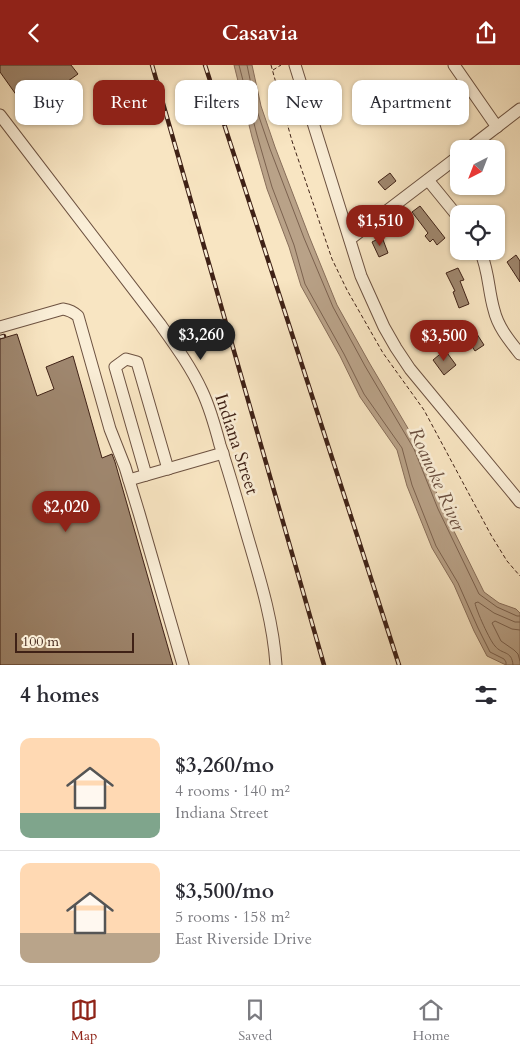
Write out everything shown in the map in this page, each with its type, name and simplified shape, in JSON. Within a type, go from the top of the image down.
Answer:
[{"type":"street","points":[[295,65],[350,239],[375,308],[396,348],[410,369],[520,502]]},
{"type":"street","points":[[454,65],[497,127]]},
{"type":"street","points":[[480,140],[520,109]]},
{"type":"street","name":"Indiana Street","points":[[0,115],[178,349],[202,390],[223,453],[265,601],[271,626],[276,665]]},
{"type":"street","points":[[350,239],[450,163]]},
{"type":"street","points":[[428,180],[450,207]]},
{"type":"street","points":[[483,260],[488,274],[494,312],[499,325],[520,354]]},
{"type":"street","points":[[0,327],[63,309],[74,312],[78,316],[110,429],[129,480],[182,665]]},
{"type":"street","points":[[146,475],[115,367],[126,359],[137,362],[168,469]]},
{"type":"street","points":[[129,480],[223,453]]},
{"type":"path","points":[[272,71],[281,65]]},
{"type":"water","points":[[234,65],[252,65],[255,80],[238,80]]},
{"type":"water","points":[[258,92],[275,147],[337,305],[419,447],[442,507],[484,592],[499,603],[516,609],[520,613],[520,665],[506,665],[487,656],[474,631],[454,585],[432,548],[407,486],[397,450],[360,397],[340,356],[301,286],[289,247],[267,189],[249,125],[258,125]]},
{"type":"building","points":[[0,65],[71,65],[78,74],[70,80],[15,80],[15,93],[0,72]]},
{"type":"building","points":[[390,173],[396,181],[385,190],[378,182]]},
{"type":"building","points":[[420,206],[445,238],[437,245],[433,239],[430,242],[425,236],[428,233],[412,212]]},
{"type":"building","points":[[382,237],[388,253],[379,257],[372,242]]},
{"type":"building","points":[[516,255],[520,261],[520,282],[507,262]]},
{"type":"building","points":[[458,268],[464,280],[460,281],[469,304],[459,308],[453,292],[455,291],[446,273]]},
{"type":"building","points":[[475,331],[484,345],[475,351],[466,337]]},
{"type":"building","points":[[17,334],[37,396],[54,389],[46,367],[73,356],[102,458],[112,454],[115,462],[173,665],[0,665],[0,339]]},
{"type":"building","points":[[445,350],[456,365],[444,375],[433,360]]},
{"type":"railway","points":[[152,65],[324,665]]},
{"type":"railway","points":[[205,65],[399,665]]},
{"type":"railway","points":[[0,337],[4,336]]},
{"type":"water label","name":"Roanoke River","points":[[438,479]]}]
